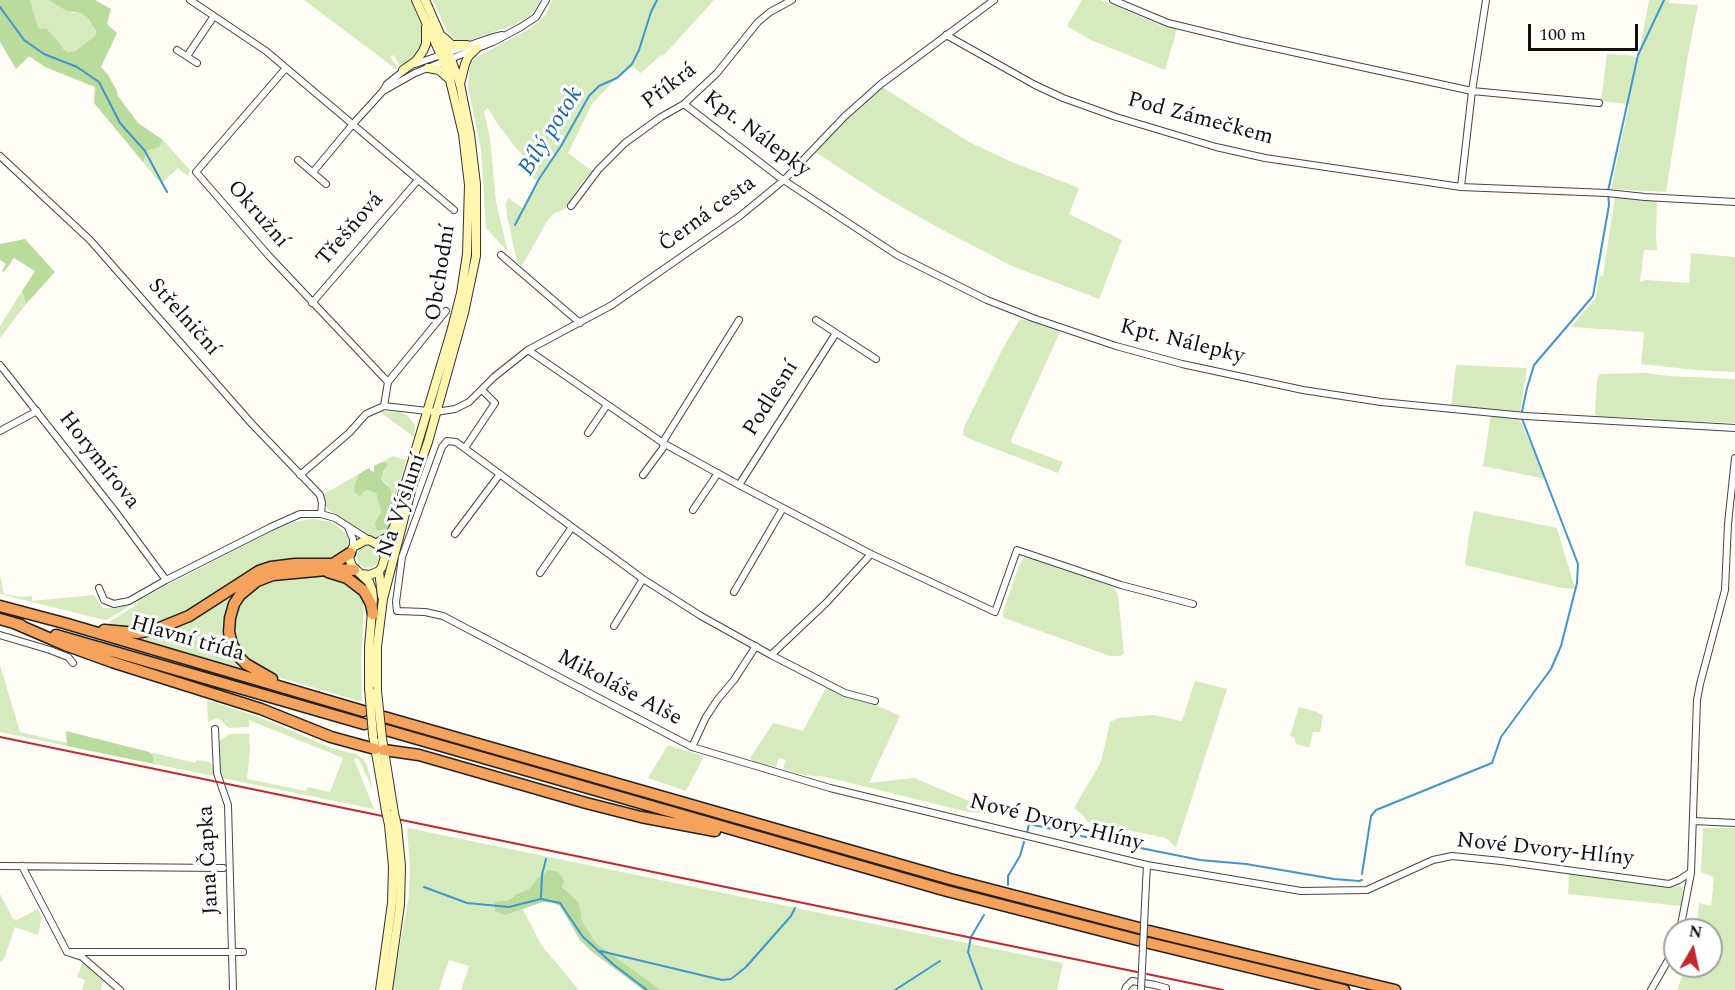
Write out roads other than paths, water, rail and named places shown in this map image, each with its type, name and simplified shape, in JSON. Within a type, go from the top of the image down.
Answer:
[{"type":"highway","points":[[64,623],[137,633],[157,629],[189,616],[259,571],[295,564],[333,564],[352,550]]},
{"type":"highway","points":[[323,699],[269,678],[250,667],[240,658],[232,644],[229,632],[230,618],[234,604],[242,592],[261,579],[273,575],[337,568],[358,572]]},
{"type":"highway","points":[[316,571],[330,572],[356,584],[367,595],[373,614]]},
{"type":"highway","name":"Hlavní třída","points":[[0,606],[363,711]]},
{"type":"highway","points":[[0,619],[364,724]]},
{"type":"highway","points":[[14,623],[112,662],[261,709],[331,737],[380,750],[419,755],[641,817],[758,838]]},
{"type":"highway","points":[[384,717],[950,879],[1395,990]]},
{"type":"highway","points":[[380,734],[947,891],[1143,942],[1344,990]]},
{"type":"main road","name":"Obchodní","points":[[373,542],[386,539],[393,530],[464,313],[476,256],[476,184],[470,134],[460,84],[416,0]]},
{"type":"main road","name":"Obchodní","points":[[403,521],[461,292],[468,238],[469,184],[463,134],[442,37],[424,0]]},
{"type":"main road","points":[[403,70],[416,61],[423,51],[426,44],[426,20]]},
{"type":"main road","points":[[442,37],[452,45],[467,45]]},
{"type":"main road","points":[[460,84],[468,57],[477,48]]},
{"type":"main road","points":[[428,68],[439,70],[450,80]]},
{"type":"main road","points":[[358,572],[370,575],[379,571],[403,521]]},
{"type":"main road","points":[[373,689],[383,599],[403,521]]},
{"type":"main road","points":[[385,557],[382,549],[373,542],[358,543],[352,550],[350,562],[369,582],[372,590],[373,614],[369,647],[373,689],[380,734],[380,750],[401,866],[400,905],[388,990]]},
{"type":"main road","points":[[379,571],[383,599]]},
{"type":"main road","points":[[380,990],[392,903],[393,825]]},
{"type":"street","points":[[190,0],[266,51],[453,210]]},
{"type":"street","points":[[313,172],[387,84],[403,70],[493,42],[536,17],[546,0]]},
{"type":"street","name":"Příkrá","points":[[571,206],[598,170],[626,143],[661,117],[684,104],[717,73],[758,22],[770,12],[792,0]]},
{"type":"street","name":"Černá cesta","points":[[384,406],[432,411],[455,409],[470,402],[494,376],[528,350],[612,305],[740,216],[784,180],[844,117],[881,84],[985,2],[994,0]]},
{"type":"street","points":[[1113,0],[1168,23],[1472,91],[1599,103]]},
{"type":"street","points":[[1461,187],[1472,91],[1486,0]]},
{"type":"street","points":[[187,56],[214,16]]},
{"type":"street","name":"Pod Zámečkem","points":[[946,35],[1063,99],[1194,140],[1265,158],[1461,187],[1608,193],[1735,202]]},
{"type":"street","points":[[383,91],[467,45],[502,36]]},
{"type":"street","points":[[177,50],[197,63]]},
{"type":"street","name":"Okružní","points":[[286,68],[196,172],[269,256],[388,382]]},
{"type":"street","name":"Kpt. Nálepky","points":[[684,104],[784,180],[907,260],[987,300],[1116,346],[1182,364],[1303,390],[1381,402],[1522,415],[1735,428]]},
{"type":"street","name":"Střelniční","points":[[0,156],[90,240],[252,424],[320,495],[321,514]]},
{"type":"street","points":[[298,160],[326,184]]},
{"type":"street","name":"Třešňová","points":[[312,303],[418,180]]},
{"type":"street","points":[[501,255],[580,323]]},
{"type":"street","points":[[300,475],[349,433],[366,414],[384,406],[388,382],[446,311]]},
{"type":"street","points":[[644,475],[663,448],[664,440],[739,320]]},
{"type":"street","points":[[816,320],[876,358]]},
{"type":"street","name":"Podlesní","points":[[739,485],[836,333]]},
{"type":"street","points":[[528,350],[663,443],[871,554],[995,612],[1017,550],[1122,585],[1193,604]]},
{"type":"street","name":"Horymírova","points":[[0,365],[115,511],[166,580]]},
{"type":"street","points":[[482,390],[495,403],[465,448],[643,579],[701,616],[845,693],[875,701]]},
{"type":"street","points":[[588,433],[607,405]]},
{"type":"street","points":[[0,430],[37,411]]},
{"type":"street","name":"Na Výsluní","points":[[397,611],[396,602],[402,557],[442,447],[450,440],[465,448]]},
{"type":"street","points":[[1682,918],[1691,873],[1697,700],[1725,590],[1728,524],[1735,458]]},
{"type":"street","points":[[693,510],[717,473]]},
{"type":"street","points":[[455,534],[500,474]]},
{"type":"street","points":[[734,592],[783,508]]},
{"type":"street","points":[[99,588],[104,600],[114,604],[129,601],[293,516],[321,514],[335,518],[373,542]]},
{"type":"street","points":[[346,524],[353,537],[352,550]]},
{"type":"street","points":[[540,573],[572,527]]},
{"type":"street","points":[[771,655],[871,554]]},
{"type":"street","points":[[614,626],[643,579]]},
{"type":"street","name":"Mikoláše Alše","points":[[397,611],[425,612],[443,616],[692,747],[830,788]]},
{"type":"street","points":[[0,635],[50,650],[68,657],[73,663]]},
{"type":"street","points":[[692,747],[706,717],[735,680],[756,646]]},
{"type":"street","name":"Jana Čapka","points":[[215,729],[217,773],[228,805],[233,990]]},
{"type":"street","name":"Nové Dvory-Hlíny","points":[[830,788],[1147,865],[1301,891],[1367,890],[1434,860],[1452,856],[1669,884],[1691,873]]},
{"type":"street","points":[[1693,821],[1735,823]]},
{"type":"street","points":[[1142,990],[1147,865]]},
{"type":"street","points":[[0,866],[223,868]]},
{"type":"street","points":[[22,866],[67,952],[82,957],[120,990]]},
{"type":"street","points":[[67,952],[243,952]]},
{"type":"street","points":[[1651,990],[1663,969]]},
{"type":"street","points":[[1125,990],[1132,981],[1155,985],[1166,988],[1166,990]]},
{"type":"waterway","name":"Bílý potok","points":[[515,225],[539,179],[561,146],[589,96],[599,86],[617,78],[632,64],[657,0]]},
{"type":"waterway","points":[[1362,874],[1371,816],[1376,810],[1492,763],[1501,737],[1551,669],[1561,646],[1577,583],[1578,564],[1521,416],[1534,365],[1593,296],[1609,205],[1608,191],[1638,55],[1664,0]]},
{"type":"waterway","points":[[0,7],[24,40],[44,54],[77,67],[99,82],[120,123],[145,151],[167,192]]},
{"type":"waterway","points":[[1027,833],[1029,824],[1071,833]]},
{"type":"waterway","points":[[1081,836],[1200,860],[1246,864],[1334,879],[1362,880]]},
{"type":"waterway","points":[[1008,885],[1008,876],[1020,856],[1024,842]]},
{"type":"waterway","points":[[541,897],[542,875],[546,859]]},
{"type":"waterway","points":[[424,887],[467,903],[509,907],[541,899],[560,903],[583,937],[647,990]]},
{"type":"waterway","points":[[600,951],[722,980],[731,979],[746,967],[791,916],[795,908]]},
{"type":"waterway","points":[[982,990],[968,952],[971,937],[984,915]]},
{"type":"waterway","points":[[895,990],[940,961]]},
{"type":"railway","points":[[0,737],[1137,972]]},
{"type":"railway","points":[[1147,974],[1223,990]]}]
